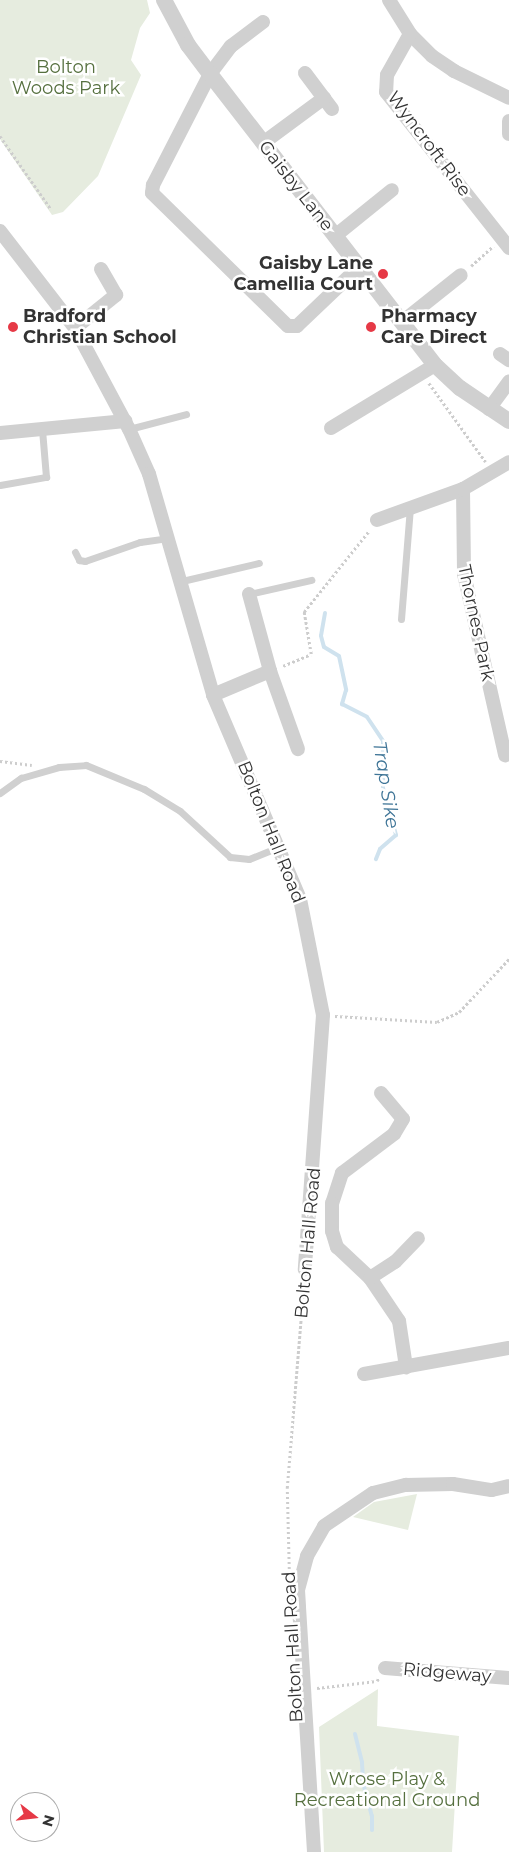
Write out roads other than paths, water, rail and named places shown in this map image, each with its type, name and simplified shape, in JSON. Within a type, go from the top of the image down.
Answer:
[{"type":"street","name":"Gaisby Lane","points":[[164,0],[188,44],[402,322],[429,370],[509,421]]},
{"type":"street","points":[[389,0],[410,34],[454,71],[509,98]]},
{"type":"street","points":[[263,22],[231,46],[210,74],[153,185],[152,193],[288,326],[297,326],[359,267]]},
{"type":"street","name":"Wyncroft Rise","points":[[410,34],[387,75],[386,92],[505,243]]},
{"type":"street","points":[[263,143],[328,104],[305,73]]},
{"type":"street","points":[[509,121],[509,134]]},
{"type":"street","points":[[335,236],[392,190]]},
{"type":"street","name":"Bolton Hall Road","points":[[0,230],[75,328],[127,425],[149,474],[214,695],[280,847],[300,899],[324,1015],[306,1269]]},
{"type":"street","points":[[75,328],[116,295],[101,269]]},
{"type":"street","points":[[402,322],[461,275]]},
{"type":"street","points":[[331,428],[429,370]]},
{"type":"street","points":[[489,409],[509,381]]},
{"type":"street","points":[[0,433],[127,425]]},
{"type":"street","points":[[377,520],[463,489],[494,473],[509,462]]},
{"type":"street","name":"Thornes Park","points":[[463,489],[464,574],[505,755]]},
{"type":"street","points":[[249,594],[270,671],[298,749]]},
{"type":"street","points":[[214,695],[270,671]]},
{"type":"street","points":[[381,1093],[403,1119],[394,1134],[342,1173],[332,1202],[332,1231],[337,1247],[370,1278],[399,1321],[406,1368]]},
{"type":"street","points":[[370,1278],[394,1262],[418,1238]]},
{"type":"street","points":[[364,1374],[406,1368],[509,1348]]},
{"type":"street","points":[[314,1852],[298,1590],[306,1556],[324,1526],[373,1493],[406,1485],[453,1484],[492,1490],[509,1486]]},
{"type":"street","name":"Ridgeway","points":[[385,1668],[509,1678]]},
{"type":"lane","points":[[127,425],[186,414]]},
{"type":"lane","points":[[0,485],[46,477],[42,429]]},
{"type":"lane","points":[[401,619],[410,508]]},
{"type":"lane","points":[[75,552],[79,560],[85,561],[140,542],[169,538]]},
{"type":"lane","points":[[182,582],[259,563]]},
{"type":"lane","points":[[249,594],[311,580]]},
{"type":"lane","points":[[0,793],[21,778],[45,770],[86,765],[144,789],[180,811],[230,857],[249,860],[280,847]]},
{"type":"waterway","name":"Trap Sike","points":[[325,613],[321,636],[324,647],[339,656],[346,690],[342,704],[367,717],[383,741],[383,788],[396,835],[380,849],[376,859]]},
{"type":"waterway","name":"Trap Sike","points":[[355,1734],[362,1762],[363,1783],[372,1816],[372,1830]]},
{"type":"place","name":"Gaisby Lane Camellia Court","points":[[383,274]]},
{"type":"place","name":"Bradford Christian School","points":[[13,327]]},
{"type":"place","name":"Pharmacy Care Direct","points":[[371,327]]},
{"type":"park label","name":"Bolton Woods Park","points":[[66,78]]},
{"type":"park label","name":"Wrose Play & Recreational Ground","points":[[387,1790]]}]
